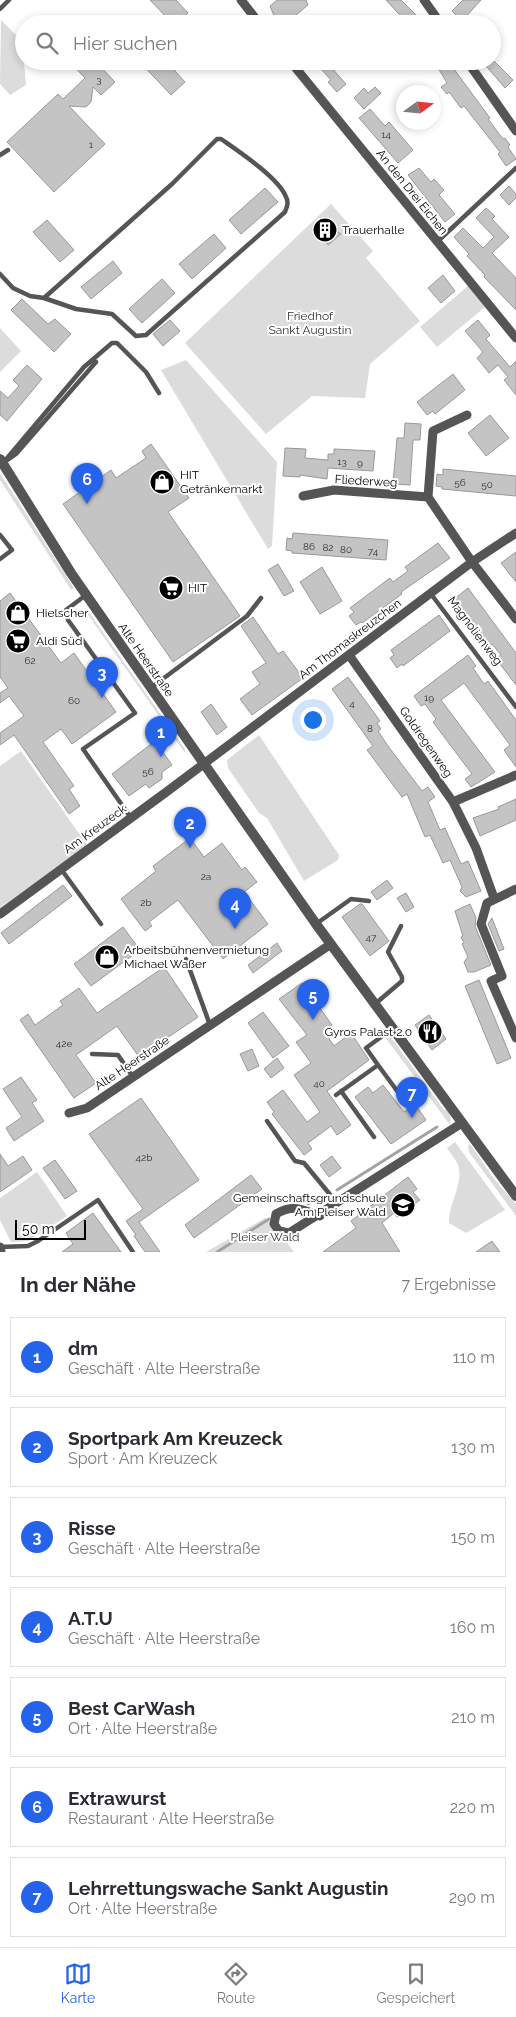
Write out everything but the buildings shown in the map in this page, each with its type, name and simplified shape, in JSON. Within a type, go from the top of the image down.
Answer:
[{"type":"street","points":[[241,0],[253,15]]},
{"type":"street","points":[[429,2],[436,15]]},
{"type":"street","name":"An den Drei Eichen","points":[[297,70],[516,338]]},
{"type":"street","points":[[473,70],[516,131]]},
{"type":"street","points":[[467,415],[433,431],[428,497],[472,562],[516,619]]},
{"type":"street","name":"Alte Heerstraße","points":[[1,461],[86,595],[316,924],[515,1195]]},
{"type":"street","name":"Fliederweg","points":[[303,496],[334,490],[428,497]]},
{"type":"street","name":"Am Thomaskreuzchen","points":[[204,763],[472,562],[514,537]]},
{"type":"street","name":"Goldregenweg","points":[[348,655],[452,802],[476,848],[494,898]]},
{"type":"street","name":"Am Kreuzeck","points":[[0,914],[204,763]]},
{"type":"street","points":[[452,802],[516,775]]},
{"type":"street","points":[[516,889],[487,903],[481,924],[502,976],[491,981],[516,1038]]},
{"type":"street","name":"Alte Heerstraße","points":[[69,1113],[87,1108],[331,944]]},
{"type":"street","points":[[320,1216],[297,1208],[287,1208],[276,1214],[274,1224],[280,1231],[288,1234],[320,1216],[462,1123]]},
{"type":"street","points":[[0,1247],[1,1252]]},
{"type":"lane","points":[[0,9],[9,0]]},
{"type":"lane","points":[[0,274],[13,288],[30,296],[44,298],[76,309],[112,314],[136,336],[146,335],[285,212],[288,202],[286,194],[269,176],[241,153],[221,140],[217,140],[172,184],[44,298]]},
{"type":"lane","points":[[0,155],[8,150]]},
{"type":"lane","points":[[437,242],[516,168]]},
{"type":"lane","points":[[1,461],[84,367],[112,342],[117,343],[146,372],[159,393]]},
{"type":"lane","points":[[1,461],[16,454],[96,362]]},
{"type":"lane","points":[[0,535],[12,550],[0,559]]},
{"type":"lane","name":"Magnolienweg","points":[[431,594],[516,707]]},
{"type":"lane","points":[[86,595],[66,610],[68,620],[135,713],[83,749],[131,818]]},
{"type":"lane","points":[[151,688],[247,616],[260,598]]},
{"type":"lane","points":[[61,869],[101,924]]},
{"type":"lane","points":[[316,924],[351,899],[369,901]]},
{"type":"lane","points":[[375,1004],[402,981],[402,976],[388,952],[401,926]]},
{"type":"lane","points":[[186,959],[210,1025]]},
{"type":"lane","points":[[393,1028],[366,1048],[406,1103]]},
{"type":"lane","points":[[92,1054],[118,1055],[133,1077]]},
{"type":"lane","points":[[336,1095],[378,1065]]},
{"type":"lane","points":[[341,1091],[374,1137]]},
{"type":"lane","points":[[267,1121],[295,1161],[304,1163],[338,1204]]},
{"type":"lane","points":[[0,1247],[28,1246],[98,1200],[133,1252]]},
{"type":"green space","points":[[1,20],[15,34],[15,70],[25,70],[26,85],[10,95],[0,84]]},
{"type":"green space","name":"Friedhof Sankt Augustin","points":[[331,204],[373,251],[366,258],[420,321],[370,364],[365,398],[312,396],[266,434],[185,343]]},
{"type":"green space","points":[[468,286],[485,307],[437,347],[420,327]]},
{"type":"green space","points":[[0,328],[21,351],[0,372]]},
{"type":"green space","points":[[186,360],[277,462],[272,546],[268,549],[161,370]]},
{"type":"green space","points":[[0,473],[74,588],[71,590],[0,480]]},
{"type":"green space","points":[[86,608],[185,749],[185,753],[84,609]]},
{"type":"green space","points":[[259,735],[339,855],[338,860],[304,881],[267,818],[259,813],[228,768],[227,760]]},
{"type":"green space","points":[[21,751],[87,845],[0,908],[0,766]]},
{"type":"green space","points":[[390,1036],[444,1110],[448,1110],[451,1119],[450,1125],[385,1037]]},
{"type":"green space","points":[[455,1142],[505,1210],[466,1233],[449,1223],[449,1215],[458,1183],[459,1168],[447,1148]]},
{"type":"green space","points":[[470,1144],[495,1180],[516,1204],[516,1216],[469,1152],[468,1146]]},
{"type":"green space","points":[[37,1172],[67,1216],[28,1241],[11,1242],[0,1220],[0,1198]]},
{"type":"green space","name":"Pleiser Wald","points":[[265,1218],[287,1234],[287,1243],[294,1252],[206,1252]]},
{"type":"waterway","points":[[337,1190],[437,1127]]},
{"type":"waterway","points":[[308,1204],[324,1197]]},
{"type":"waterway","points":[[217,1252],[269,1219]]},
{"type":"place","name":"Trauerhalle","points":[[325,230]]},
{"type":"place","name":"HIT Getränkemarkt","points":[[162,482]]},
{"type":"place","name":"Extrawurst","points":[[87,504]]},
{"type":"place","name":"HIT","points":[[171,588]]},
{"type":"place","name":"Hielscher","points":[[18,613]]},
{"type":"place","name":"Aldi Süd","points":[[18,641]]},
{"type":"place","name":"Risse","points":[[102,698]]},
{"type":"place","name":"dm","points":[[161,757]]},
{"type":"place","name":"Sportpark Am Kreuzeck","points":[[190,848]]},
{"type":"place","name":"A.T.U","points":[[235,929]]},
{"type":"place","name":"Arbeitsbühnenvermietung Michael Waßer","points":[[107,957]]},
{"type":"place","name":"Best CarWash","points":[[313,1020]]},
{"type":"place","name":"Gyros Palast 2.0","points":[[430,1032]]},
{"type":"place","name":"Lehrrettungswache Sankt Augustin","points":[[412,1118]]},
{"type":"place","name":"Gemeinschaftsgrundschule Am Pleiser Wald","points":[[403,1205]]}]
